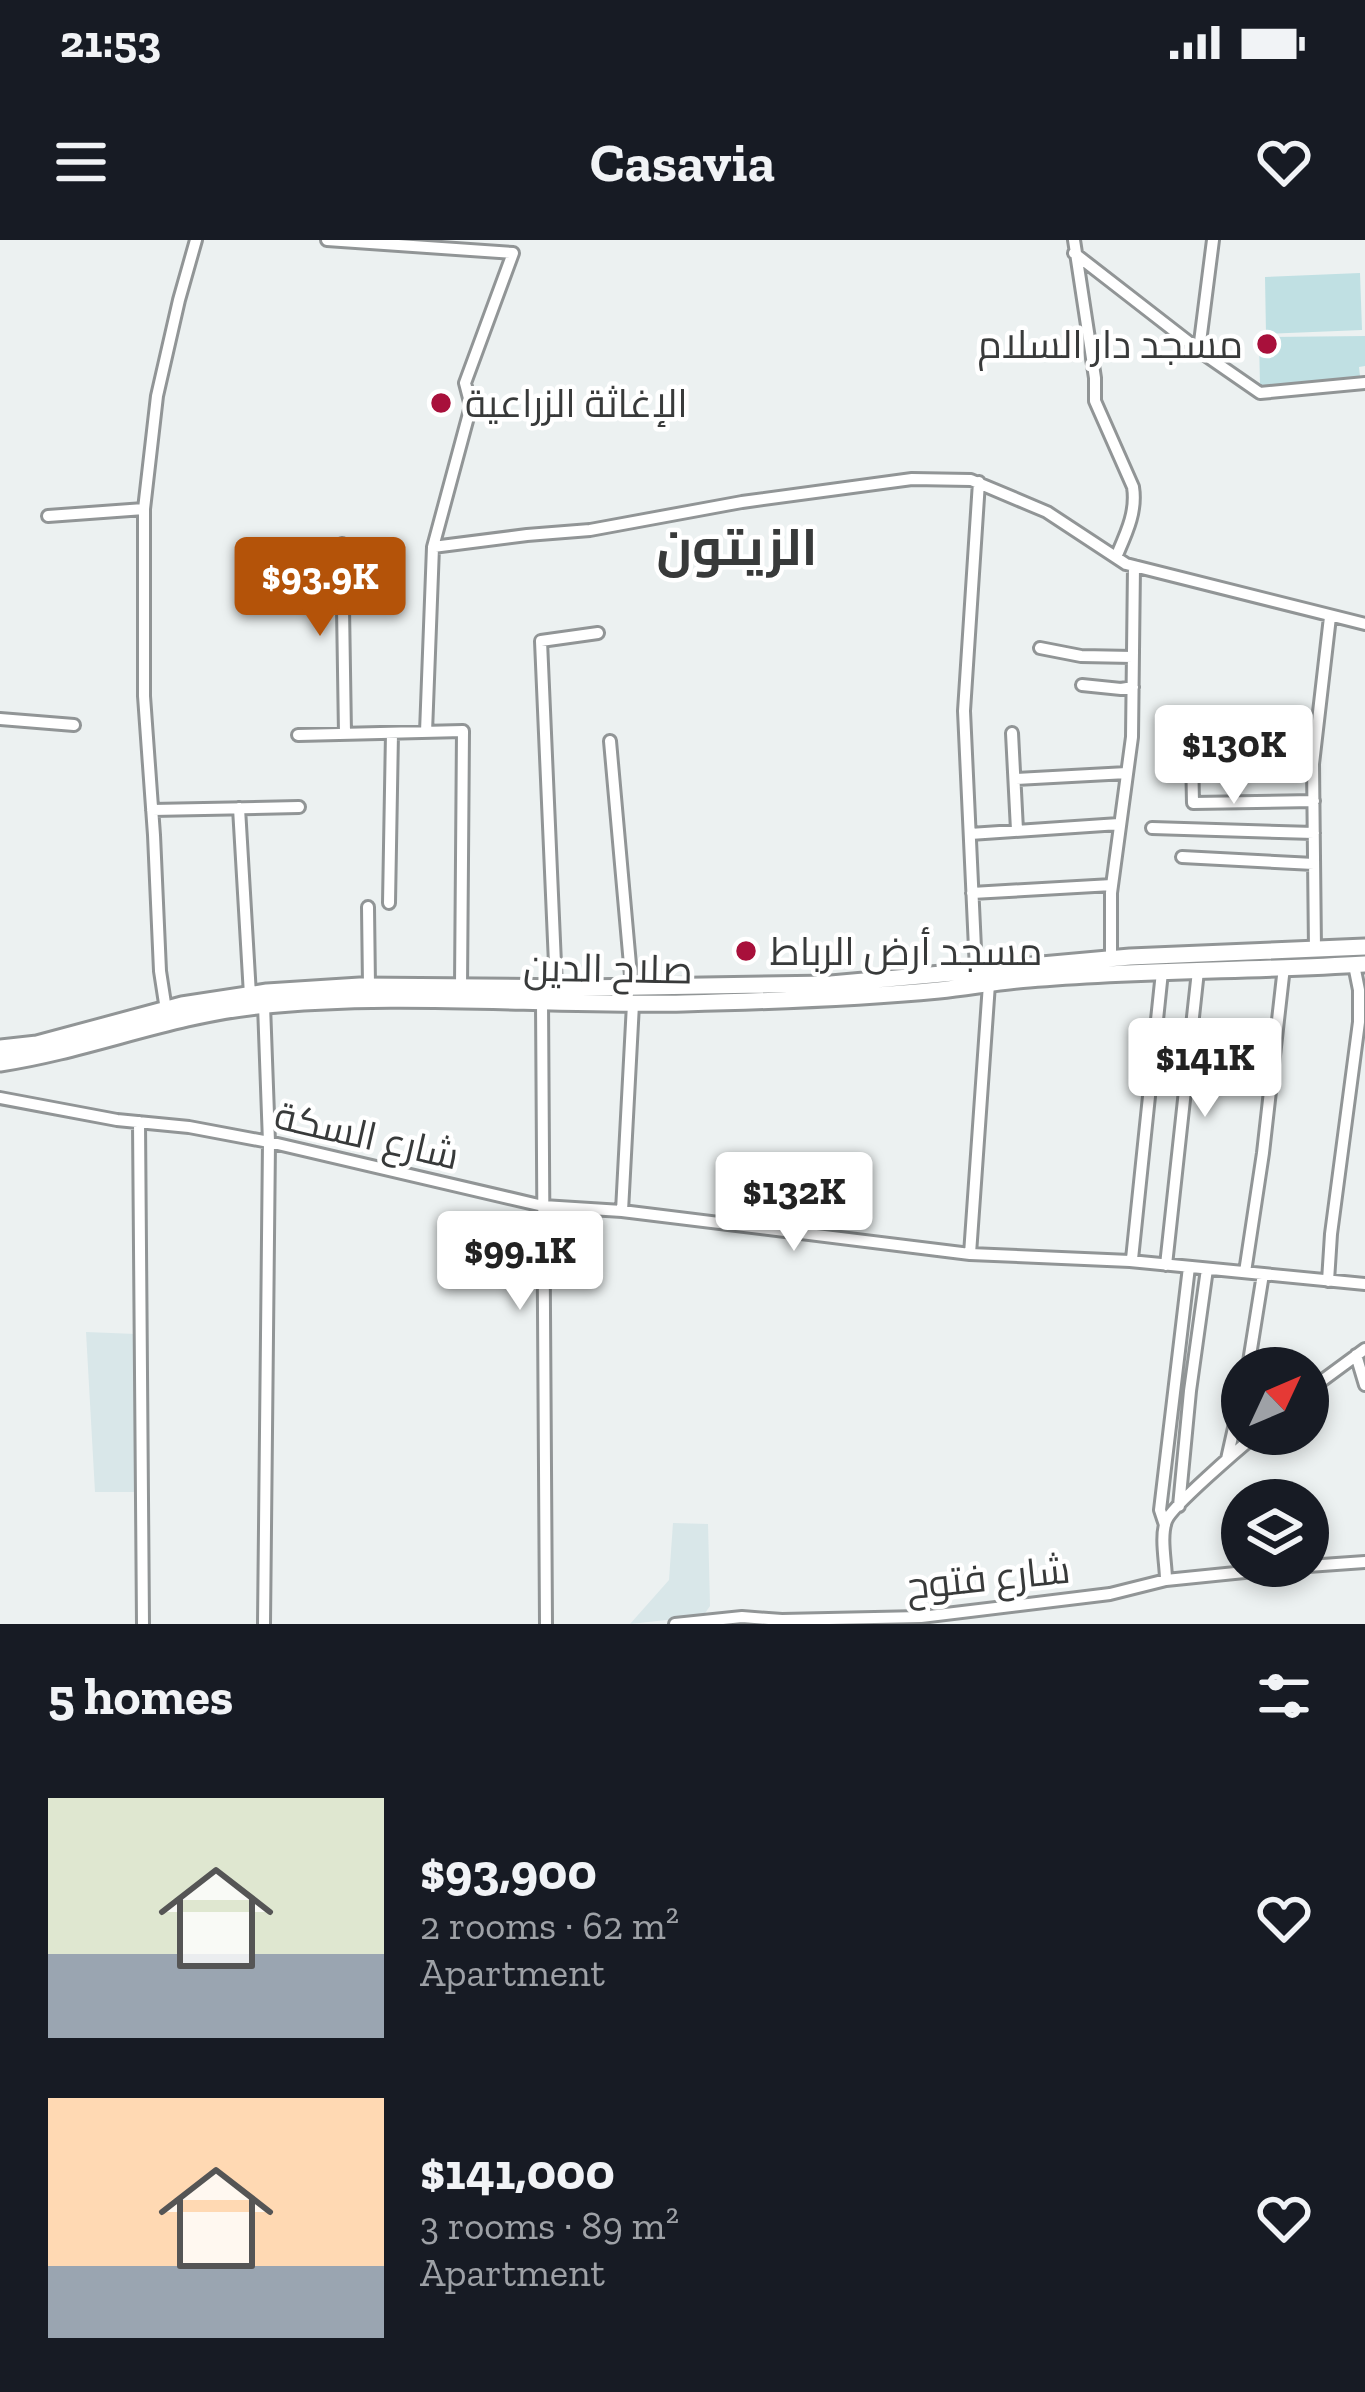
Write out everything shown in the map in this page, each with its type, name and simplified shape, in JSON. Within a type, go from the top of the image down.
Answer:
[{"type":"highway","name":"صلاح الدين","points":[[0,1063],[77,1048],[257,1000],[542,1001],[831,984],[1111,959],[1365,947]]},
{"type":"highway","name":"صلاح الدين","points":[[0,1048],[37,1044],[166,1010],[369,986],[556,987],[633,996],[840,997],[1025,979],[1359,964]]},
{"type":"street","points":[[166,1010],[144,696],[144,509],[157,397],[196,240]]},
{"type":"street","points":[[327,240],[513,253],[464,383],[471,406],[433,547],[426,732]]},
{"type":"street","points":[[1199,350],[1213,240]]},
{"type":"street","points":[[1074,246],[1199,350],[1260,393],[1365,382]]},
{"type":"street","points":[[1074,246],[1095,401],[1133,487],[1135,507],[1116,557]]},
{"type":"street","points":[[433,547],[590,530],[742,502],[912,479],[980,482],[1047,512],[1134,566],[1365,624]]},
{"type":"street","points":[[976,970],[964,711],[980,482]]},
{"type":"street","points":[[48,516],[144,509]]},
{"type":"street","points":[[342,544],[345,734]]},
{"type":"street","points":[[1111,959],[1112,885],[1132,737],[1134,566]]},
{"type":"street","points":[[1315,950],[1313,764],[1330,617]]},
{"type":"street","points":[[556,987],[541,641],[598,633]]},
{"type":"street","points":[[1040,648],[1082,656],[1133,657]]},
{"type":"street","points":[[1082,686],[1133,687]]},
{"type":"street","points":[[0,719],[74,725]]},
{"type":"street","points":[[298,735],[463,731],[461,987]]},
{"type":"street","points":[[389,903],[392,733]]},
{"type":"street","points":[[1012,733],[1017,830]]},
{"type":"street","points":[[610,741],[633,996],[622,1211]]},
{"type":"street","points":[[1192,752],[1193,802],[1314,801]]},
{"type":"street","points":[[1016,779],[1126,773]]},
{"type":"street","points":[[152,810],[299,807]]},
{"type":"street","points":[[239,808],[269,1142],[264,1624]]},
{"type":"street","points":[[970,834],[1119,824]]},
{"type":"street","points":[[1152,828],[1314,833]]},
{"type":"street","points":[[1182,857],[1314,864]]},
{"type":"street","points":[[972,893],[1112,885]]},
{"type":"street","points":[[368,907],[369,986]]},
{"type":"street","points":[[1328,1281],[1360,1007],[1359,964]]},
{"type":"street","points":[[1245,1272],[1284,968]]},
{"type":"street","points":[[1166,1264],[1198,971]]},
{"type":"street","points":[[1130,1261],[1162,972]]},
{"type":"street","points":[[970,1254],[989,984]]},
{"type":"street","points":[[542,1001],[545,1624]]},
{"type":"street","name":"شارع السكة","points":[[0,1098],[269,1142],[543,1206],[622,1211],[970,1254],[1130,1261],[1365,1284]]},
{"type":"street","points":[[1349,1102],[1365,1103]]},
{"type":"street","points":[[139,1122],[143,1624]]},
{"type":"street","points":[[1165,1525],[1160,1510],[1189,1267]]},
{"type":"street","points":[[1179,1505],[1207,1269]]},
{"type":"street","points":[[1251,1347],[1263,1274]]},
{"type":"street","points":[[1329,1375],[1360,1352],[1365,1385]]},
{"type":"street","points":[[1227,1459],[1228,1455]]},
{"type":"street","points":[[1166,1580],[1167,1516],[1232,1455]]},
{"type":"street","name":"شارع فتوح","points":[[1329,1564],[1365,1562]]},
{"type":"street","name":"شارع فتوح","points":[[675,1624],[742,1618],[921,1621],[1221,1574]]},
{"type":"shaded area","points":[[1360,273],[1362,330],[1266,334],[1265,277]]},
{"type":"shaded area","points":[[1365,336],[1365,366],[1359,367],[1360,376],[1260,386],[1259,337]]},
{"type":"shaded area","points":[[86,1332],[136,1334],[135,1492],[95,1492]]},
{"type":"shaded area","points":[[673,1523],[708,1524],[710,1606],[703,1616],[630,1624],[669,1580]]},
{"type":"place","name":"مسجد دار السلام","points":[[1267,344]]},
{"type":"place","name":"الإغاثة الزراعية","points":[[441,403]]},
{"type":"place","name":"مسجد أرض الرباط","points":[[746,951]]},
{"type":"district","name":"الزيتون","points":[[737,547]]}]
